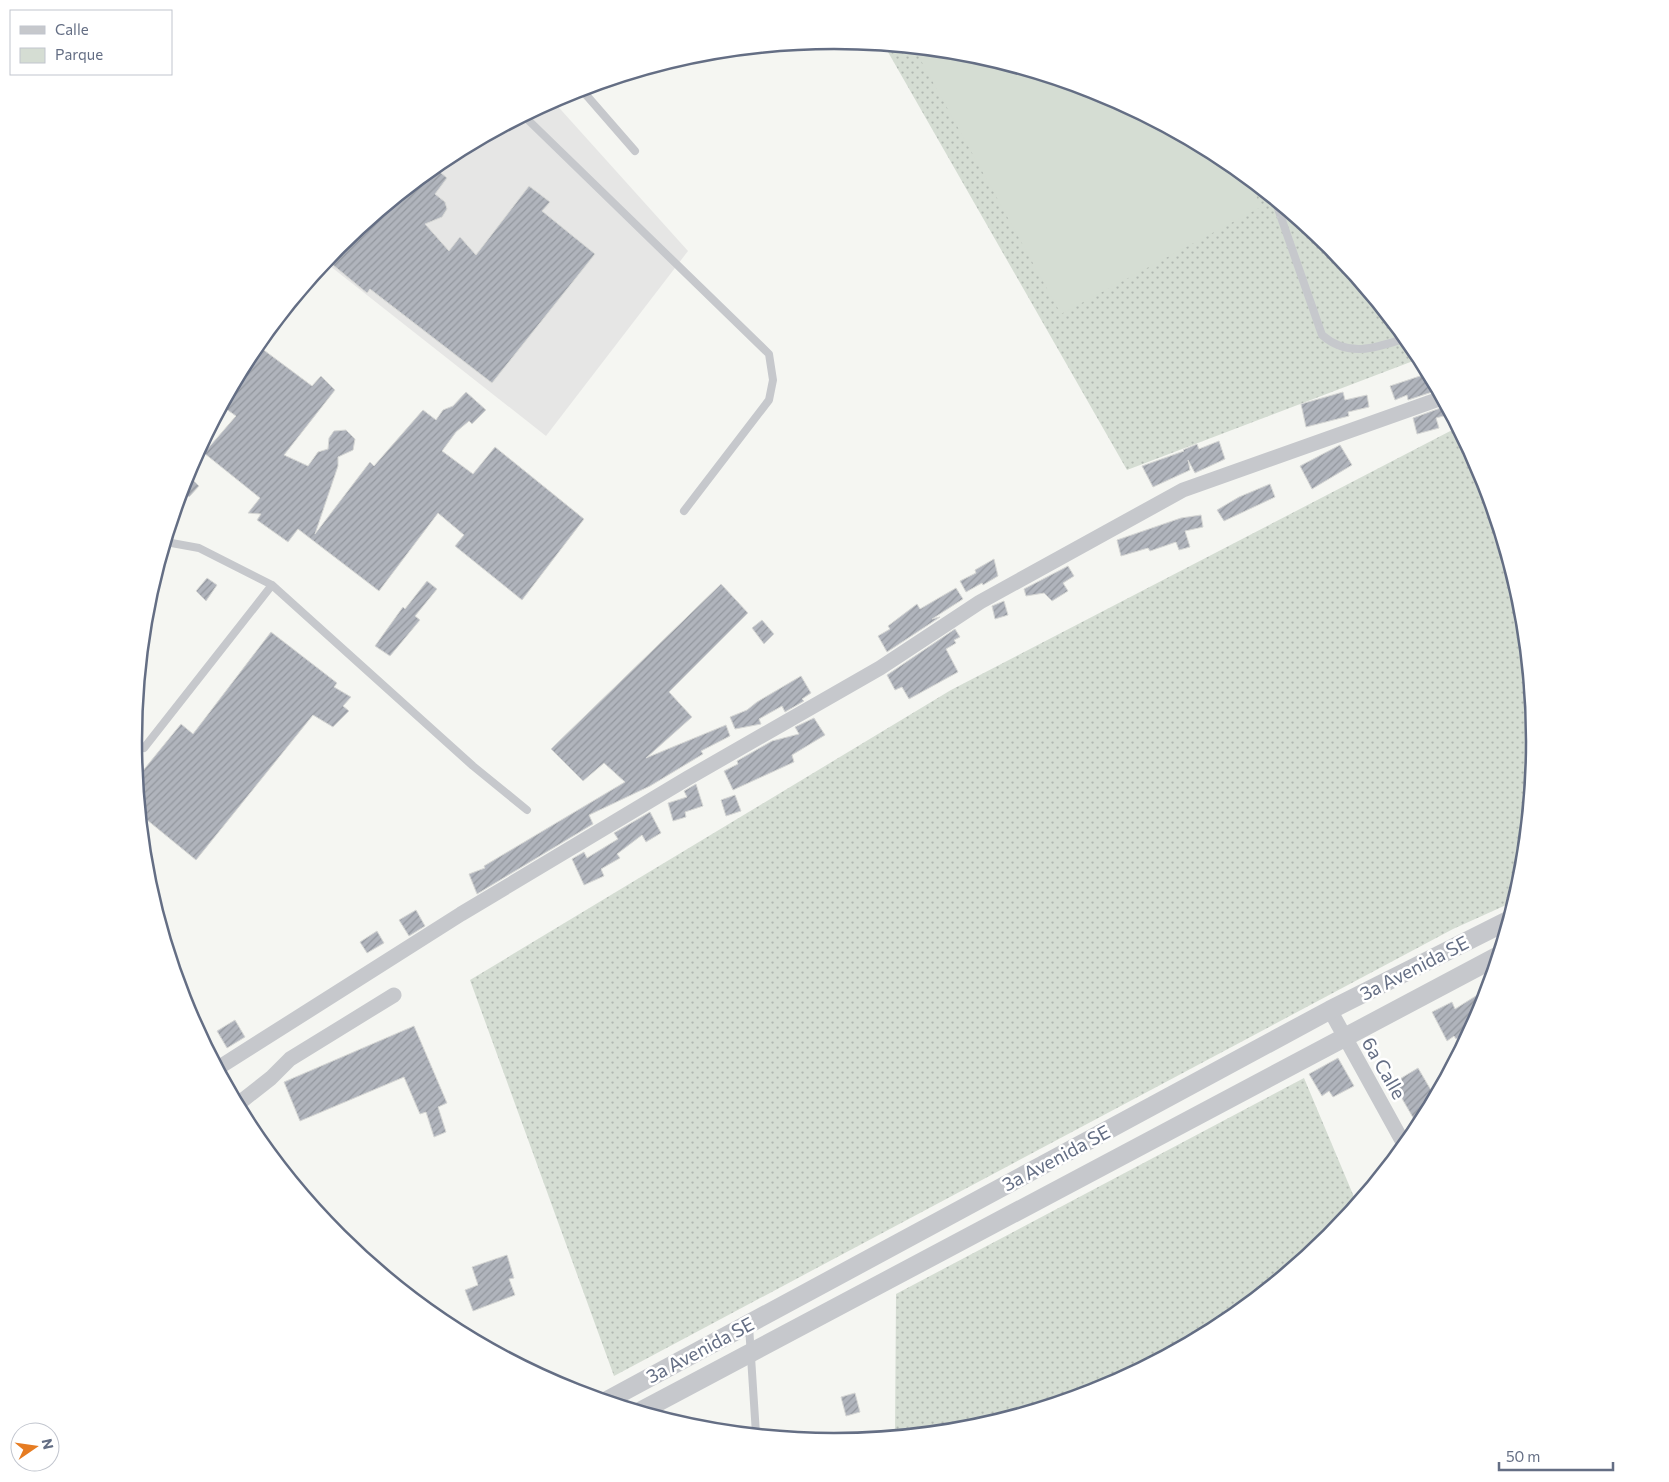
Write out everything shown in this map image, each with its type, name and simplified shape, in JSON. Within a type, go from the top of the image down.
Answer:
[{"type":"street","points":[[223,1065],[469,909],[688,778],[880,668],[980,602],[1183,490],[1437,400]]},
{"type":"street","name":"3a Avenida SE","points":[[613,1397],[1330,1010],[1502,924]]},
{"type":"street","points":[[647,1407],[1491,960]]},
{"type":"street","points":[[243,1100],[271,1078],[290,1059],[394,995]]},
{"type":"street","name":"6a Calle","points":[[1330,1010],[1344,1038],[1404,1135]]},
{"type":"lane","points":[[586,95],[635,151]]},
{"type":"lane","points":[[528,120],[769,354],[773,380],[769,400],[684,511]]},
{"type":"lane","points":[[1279,211],[1322,335],[1331,343],[1354,350],[1373,349],[1399,340]]},
{"type":"lane","points":[[172,543],[199,548],[272,585],[473,766],[527,810]]},
{"type":"lane","points":[[144,748],[272,585]]},
{"type":"lane","points":[[748,1324],[756,1428]]},
{"type":"shaded area","points":[[558,106],[688,251],[546,436],[331,267],[378,221],[450,165],[488,141]]},
{"type":"green space","points":[[887,51],[970,62],[1014,72],[1057,85],[1099,101],[1181,141],[1219,165],[1256,192],[1324,252],[1384,320],[1413,361],[1127,470]]},
{"type":"green space","points":[[917,54],[970,62],[1014,72],[1057,85],[1099,101],[1181,141],[1254,190],[1261,207],[1061,314]]},
{"type":"green space","points":[[1452,430],[1474,476],[1490,518],[1503,562],[1521,651],[1527,741],[1525,786],[1521,831],[1506,905],[1453,929],[614,1376],[470,980],[951,690]]},
{"type":"green space","points":[[1304,1078],[1354,1198],[1291,1261],[1256,1290],[1219,1317],[1181,1341],[1099,1381],[1057,1397],[1014,1410],[970,1420],[895,1430],[896,1294]]},
{"type":"building","points":[[440,172],[447,178],[435,194],[445,202],[447,209],[442,217],[425,224],[449,251],[460,237],[476,255],[529,186],[550,202],[542,211],[595,254],[492,383],[370,289],[367,293],[333,265],[378,221]]},
{"type":"building","points":[[263,350],[312,386],[321,376],[335,390],[284,455],[308,466],[318,452],[328,449],[329,438],[334,431],[346,430],[355,439],[353,450],[338,457],[338,466],[315,534],[370,462],[374,466],[423,410],[436,420],[443,410],[453,406],[466,392],[486,410],[472,424],[469,421],[456,432],[442,451],[473,474],[495,447],[584,519],[522,600],[455,546],[464,535],[438,513],[379,591],[298,529],[288,542],[257,520],[261,514],[248,513],[260,498],[205,454],[236,416],[227,410]]},
{"type":"building","points":[[1422,375],[1432,392],[1408,400],[1407,395],[1395,400],[1390,386]]},
{"type":"building","points":[[1343,392],[1345,400],[1367,395],[1369,407],[1348,412],[1349,416],[1306,427],[1301,404]]},
{"type":"building","points":[[1441,408],[1445,416],[1436,418],[1439,428],[1417,434],[1413,418]]},
{"type":"building","points":[[1219,441],[1225,459],[1195,473],[1188,460],[1190,470],[1153,487],[1142,466],[1184,451],[1197,444],[1199,449]]},
{"type":"building","points":[[1340,445],[1352,465],[1312,489],[1300,466]]},
{"type":"building","points":[[193,480],[199,486],[189,497],[188,496]]},
{"type":"building","points":[[1270,484],[1275,497],[1224,521],[1217,510],[1239,497]]},
{"type":"building","points":[[1201,515],[1203,527],[1185,531],[1190,547],[1179,550],[1176,542],[1150,551],[1148,548],[1121,556],[1117,540],[1181,518]]},
{"type":"building","points":[[994,559],[998,576],[966,592],[960,581],[976,573],[975,570]]},
{"type":"building","points":[[1068,566],[1074,576],[1063,583],[1068,591],[1052,601],[1044,593],[1026,596],[1024,589]]},
{"type":"building","points":[[207,578],[217,585],[206,601],[196,591]]},
{"type":"building","points":[[427,581],[437,589],[415,616],[420,620],[390,656],[375,646],[403,607],[405,609]]},
{"type":"building","points":[[721,584],[748,613],[669,692],[692,717],[646,758],[726,725],[730,736],[701,751],[703,754],[650,786],[589,815],[593,824],[477,894],[469,874],[485,868],[484,866],[625,782],[604,763],[583,781],[551,749]]},
{"type":"building","points":[[956,588],[963,599],[932,619],[940,617],[887,652],[878,636],[890,629],[888,626],[917,604],[920,609]]},
{"type":"building","points":[[1004,601],[1008,615],[995,619],[992,606]]},
{"type":"building","points":[[762,620],[774,634],[764,644],[752,628]]},
{"type":"building","points":[[955,629],[960,637],[954,640],[956,643],[946,649],[958,672],[909,699],[902,687],[895,690],[887,675]]},
{"type":"building","points":[[271,632],[337,683],[334,687],[351,697],[343,706],[349,711],[333,727],[313,715],[196,860],[147,820],[143,770],[181,724],[193,734]]},
{"type":"building","points":[[801,676],[811,693],[802,699],[804,701],[785,712],[782,706],[759,719],[761,724],[735,729],[730,717],[747,710]]},
{"type":"building","points":[[814,718],[825,735],[792,755],[794,762],[733,790],[724,771],[738,764],[737,761],[772,741],[799,734],[795,727]]},
{"type":"building","points":[[696,784],[703,806],[685,812],[686,817],[673,821],[668,803],[687,797],[684,791]]},
{"type":"building","points":[[735,795],[741,811],[726,816],[721,800]]},
{"type":"building","points":[[650,812],[661,833],[646,842],[642,835],[617,854],[620,858],[601,869],[604,876],[584,885],[572,859],[584,852],[587,858],[618,839],[614,833]]},
{"type":"building","points":[[416,910],[425,926],[409,936],[399,920]]},
{"type":"building","points":[[377,931],[384,943],[367,953],[360,942]]},
{"type":"building","points":[[1478,994],[1460,1037],[1456,1039],[1454,1036],[1447,1041],[1432,1012],[1452,1002],[1455,1009]]},
{"type":"building","points":[[235,1020],[245,1037],[227,1048],[217,1031]]},
{"type":"building","points":[[414,1026],[447,1103],[438,1107],[446,1132],[434,1137],[426,1112],[420,1114],[404,1077],[300,1121],[284,1082]]},
{"type":"building","points":[[1338,1058],[1354,1086],[1333,1097],[1329,1091],[1322,1096],[1309,1074]]},
{"type":"building","points":[[1418,1068],[1432,1091],[1414,1119],[1393,1083]]},
{"type":"building","points":[[507,1255],[514,1278],[509,1279],[515,1295],[473,1311],[465,1290],[478,1285],[472,1267]]},
{"type":"building","points":[[855,1393],[860,1412],[846,1416],[841,1397]]}]
